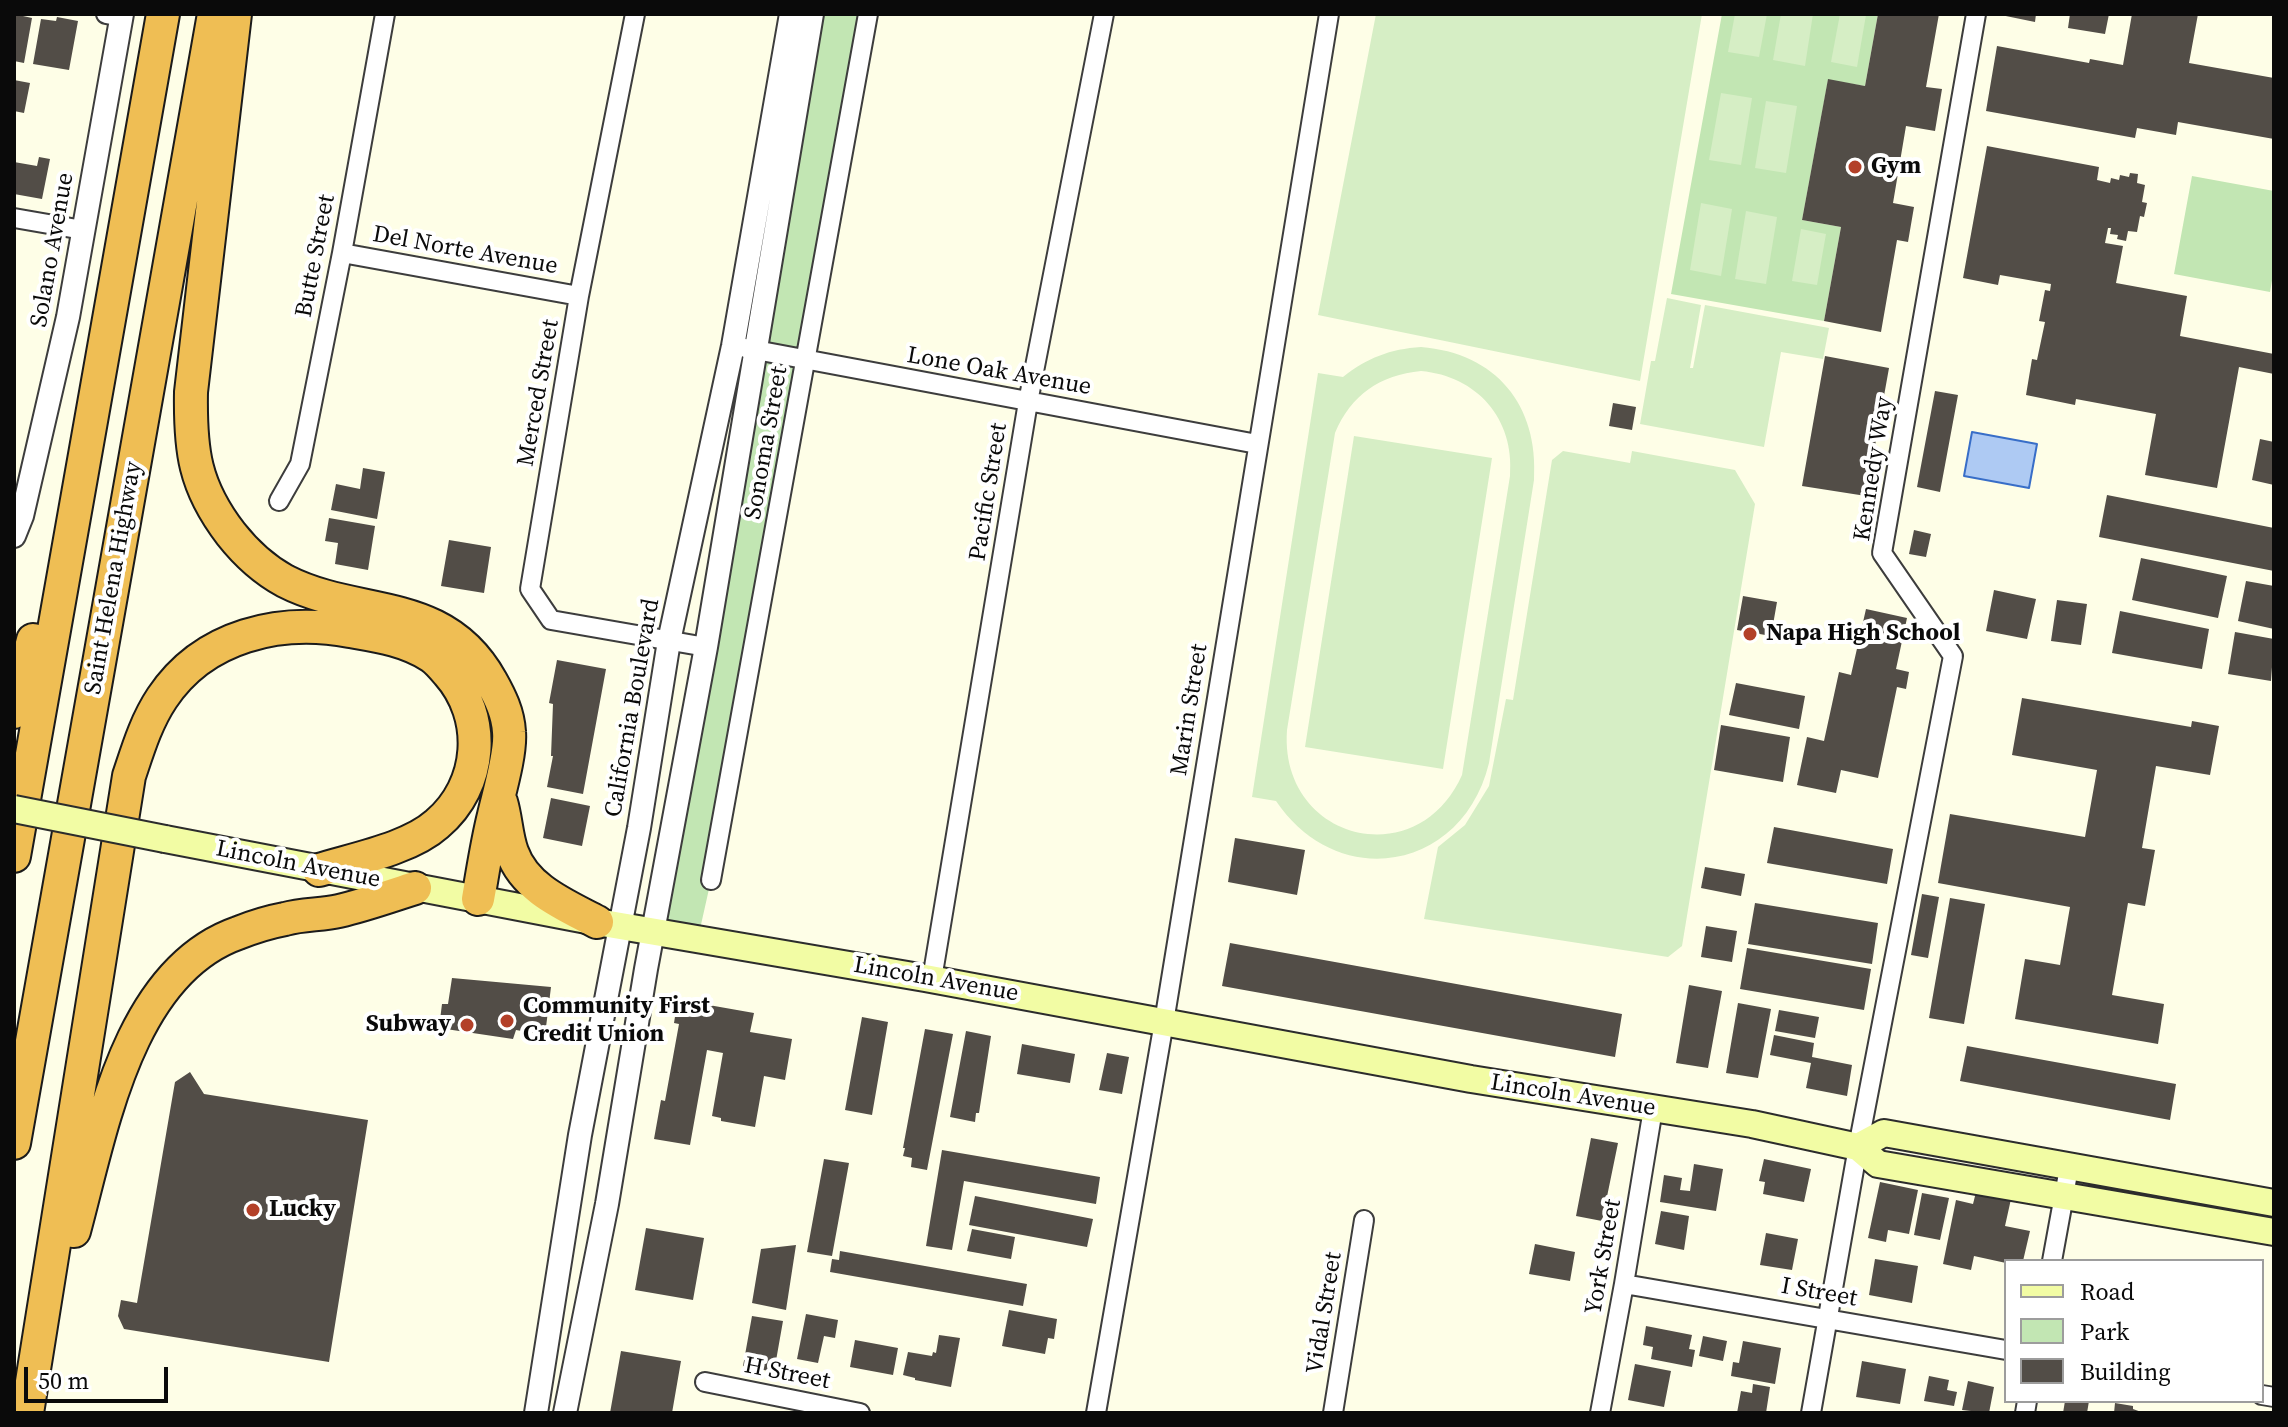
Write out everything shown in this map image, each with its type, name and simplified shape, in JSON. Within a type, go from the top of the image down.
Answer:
[{"type":"highway","name":"Saint Helena Highway","points":[[14,856],[163,14]]},
{"type":"highway","name":"Saint Helena Highway","points":[[14,1143],[214,14]]},
{"type":"highway","points":[[235,14],[191,392],[191,438],[199,482],[220,520],[250,557],[286,581],[334,598],[405,614],[448,631],[480,661],[503,701],[510,733],[478,899]]},
{"type":"highway","points":[[14,712],[64,519],[111,305]]},
{"type":"highway","points":[[28,1413],[129,776],[142,735],[163,697],[190,666],[229,640],[274,627],[323,626],[400,640],[434,657],[460,686],[474,723],[476,758],[462,794],[437,825],[403,844],[319,870]]},
{"type":"highway","points":[[499,796],[507,819],[512,852],[525,875],[548,897],[609,924]]},
{"type":"highway","points":[[28,1413],[114,1082],[135,1034],[162,991],[193,958],[234,934],[286,918],[339,911],[415,888]]},
{"type":"main road","name":"Lincoln Avenue","points":[[14,809],[609,924],[932,979],[1471,1079],[1752,1124],[1858,1147],[1878,1164],[2274,1232]]},
{"type":"main road","points":[[1858,1147],[1884,1133],[2274,1203]]},
{"type":"street","name":"Butte Street","points":[[279,501],[300,464],[385,14]]},
{"type":"street","name":"Merced Street","points":[[635,14],[579,296],[530,589],[551,620],[706,647]]},
{"type":"street","name":"California Boulevard","points":[[565,1413],[607,1204],[706,647],[791,14]]},
{"type":"street","name":"California Boulevard","points":[[536,1413],[580,1135],[609,924],[669,641],[744,348],[812,14]]},
{"type":"street","name":"Sonoma Street","points":[[711,880],[868,14]]},
{"type":"street","name":"Pacific Street","points":[[932,979],[1028,402],[1104,14]]},
{"type":"street","name":"Marin Street","points":[[1096,1413],[1164,1022],[1329,14]]},
{"type":"street","name":"Kennedy Way","points":[[1811,1413],[1858,1147],[1953,656],[1882,553],[1976,14]]},
{"type":"street","name":"Solano Avenue","points":[[14,536],[22,516],[53,386],[83,230],[117,15]]},
{"type":"street","points":[[14,218],[83,230]]},
{"type":"street","name":"Del Norte Avenue","points":[[342,253],[579,296]]},
{"type":"street","name":"Lone Oak Avenue","points":[[744,348],[1257,444]]},
{"type":"street","name":"York Street","points":[[1600,1413],[1653,1109]]},
{"type":"street","points":[[2052,1259],[2069,1168]]},
{"type":"street","name":"Vidal Street","points":[[1333,1413],[1364,1220]]},
{"type":"street","name":"I Street","points":[[1624,1284],[2004,1350]]},
{"type":"street","name":"H Street","points":[[705,1382],[860,1413]]},
{"type":"green space","points":[[812,14],[868,14],[698,938],[654,930]]},
{"type":"green space","points":[[1376,14],[1702,14],[1640,381],[1318,315]]},
{"type":"green space","points":[[1722,14],[1878,14],[1865,86],[1828,80],[1802,220],[1841,227],[1824,321],[1671,294]]},
{"type":"green space","points":[[1735,14],[1767,14],[1759,57],[1728,52]]},
{"type":"green space","points":[[1781,14],[1813,14],[1805,66],[1773,60]]},
{"type":"green space","points":[[1840,14],[1866,15],[1857,67],[1831,62]]},
{"type":"green space","points":[[1721,93],[1752,98],[1741,165],[1709,160]]},
{"type":"green space","points":[[1766,101],[1797,106],[1786,173],[1755,168]]},
{"type":"green space","points":[[2192,176],[2274,191],[2274,269],[2270,292],[2174,274]]},
{"type":"green space","points":[[1701,203],[1732,209],[1721,276],[1690,270]]},
{"type":"green space","points":[[1746,211],[1777,217],[1766,284],[1735,279]]},
{"type":"green space","points":[[1801,229],[1826,234],[1817,285],[1792,281]]},
{"type":"green space","points":[[1667,298],[1701,305],[1690,368],[1693,368],[1705,305],[1829,328],[1823,359],[1781,352],[1764,447],[1640,424],[1651,361],[1655,361]]},
{"type":"green space","points":[[1410,348],[1448,351],[1471,360],[1491,372],[1508,388],[1529,428],[1534,453],[1534,480],[1489,763],[1475,799],[1453,827],[1427,847],[1396,857],[1364,858],[1332,849],[1302,830],[1276,801],[1252,797],[1318,373],[1343,377],[1379,356]],"holes":[[[1421,371],[1441,375],[1475,391],[1488,404],[1499,419],[1510,455],[1510,476],[1462,775],[1441,807],[1415,826],[1385,834],[1355,832],[1327,819],[1305,798],[1290,768],[1287,730],[1335,433],[1349,408],[1380,382]]]},
{"type":"green space","points":[[1354,436],[1492,458],[1443,769],[1305,747]]},
{"type":"green space","points":[[1563,451],[1630,463],[1632,451],[1735,470],[1755,504],[1682,946],[1668,957],[1424,919],[1438,847],[1465,825],[1489,786],[1506,699],[1513,700],[1552,460]]},
{"type":"water","points":[[1972,432],[2037,444],[2029,488],[1964,476]]},
{"type":"building","points":[[14,14],[32,18],[24,63],[14,61]]},
{"type":"building","name":"Gym","points":[[1878,14],[1939,14],[1926,87],[1942,89],[1935,131],[1906,126],[1893,203],[1914,207],[1908,242],[1897,240],[1881,332],[1824,321],[1841,227],[1802,220],[1828,79],[1865,86]]},
{"type":"building","points":[[1996,14],[2036,14],[2035,22]]},
{"type":"building","points":[[2070,14],[2109,14],[2105,34],[2068,28]]},
{"type":"building","points":[[2132,14],[2198,14],[2189,63],[2274,78],[2274,139],[2178,122],[2176,135],[2137,128],[2135,138],[1986,111],[1997,46],[2089,63],[2090,59],[2123,65]]},
{"type":"building","points":[[57,17],[78,21],[69,70],[33,64],[41,19],[56,21]]},
{"type":"building","points":[[14,80],[30,83],[24,113],[14,111]]},
{"type":"building","points":[[1987,146],[2099,167],[2097,180],[2110,183],[2111,178],[2119,180],[2120,175],[2129,177],[2130,173],[2138,174],[2137,183],[2145,185],[2142,202],[2147,203],[2137,232],[2128,231],[2126,241],[2110,234],[2111,228],[2108,228],[2105,243],[2123,246],[2116,283],[2187,296],[2180,336],[2274,354],[2274,374],[2239,367],[2217,488],[2145,475],[2156,414],[2076,399],[2075,405],[2026,395],[2032,359],[2037,360],[2045,322],[2039,321],[2045,290],[2050,291],[2051,284],[2000,275],[1998,285],[1963,278]]},
{"type":"building","points":[[39,157],[50,159],[42,199],[14,194],[14,162],[37,166]]},
{"type":"building","points":[[1825,356],[1889,368],[1866,496],[1802,486]]},
{"type":"building","points":[[1935,391],[1958,395],[1940,492],[1917,487]]},
{"type":"building","points":[[1613,403],[1636,407],[1632,430],[1609,426]]},
{"type":"building","points":[[2260,439],[2274,442],[2274,485],[2252,480]]},
{"type":"building","points":[[363,468],[385,472],[377,519],[331,510],[336,484],[360,489]]},
{"type":"building","points":[[2107,495],[2274,528],[2274,571],[2099,537]]},
{"type":"building","points":[[329,518],[375,526],[368,570],[335,564],[338,543],[325,541]]},
{"type":"building","points":[[1914,530],[1931,534],[1926,557],[1909,554]]},
{"type":"building","points":[[449,540],[491,547],[484,593],[441,586]]},
{"type":"building","points":[[2141,558],[2227,576],[2218,618],[2132,600]]},
{"type":"building","points":[[2246,581],[2274,586],[2274,629],[2238,621]]},
{"type":"building","points":[[1994,590],[2036,599],[2027,639],[1986,631]]},
{"type":"building","points":[[1743,596],[1777,602],[1771,636],[1737,630]]},
{"type":"building","points":[[2057,600],[2087,604],[2081,645],[2051,641]]},
{"type":"building","points":[[1866,609],[1907,618],[1896,669],[1909,672],[1906,689],[1897,687],[1878,778],[1841,770],[1836,793],[1797,785],[1807,737],[1824,741],[1839,672],[1851,675]]},
{"type":"building","points":[[2120,611],[2209,629],[2202,669],[2112,653]]},
{"type":"building","points":[[2235,632],[2274,639],[2271,681],[2228,674]]},
{"type":"building","points":[[557,660],[606,669],[583,794],[547,787],[553,756],[553,704],[549,703]]},
{"type":"building","points":[[1736,683],[1805,696],[1799,729],[1729,715]]},
{"type":"building","points":[[2022,698],[2191,727],[2192,721],[2219,726],[2210,775],[2156,766],[2142,848],[2155,850],[2145,906],[2128,903],[2112,995],[2164,1004],[2158,1044],[2015,1019],[2025,959],[2060,965],[2070,907],[1938,883],[1950,814],[2085,837],[2097,770],[2012,755]]},
{"type":"building","points":[[1721,725],[1790,737],[1783,782],[1714,770]]},
{"type":"building","points":[[551,798],[590,806],[582,846],[543,838]]},
{"type":"building","points":[[1774,827],[1893,849],[1887,884],[1767,863]]},
{"type":"building","points":[[1235,838],[1305,850],[1297,895],[1228,882]]},
{"type":"building","points":[[1705,867],[1745,874],[1741,896],[1701,888]]},
{"type":"building","points":[[1922,894],[1939,897],[1928,958],[1911,955]]},
{"type":"building","points":[[1950,898],[1985,904],[1964,1024],[1929,1018]]},
{"type":"building","points":[[1755,903],[1878,923],[1872,964],[1748,944]]},
{"type":"building","points":[[1706,926],[1737,931],[1732,962],[1701,957]]},
{"type":"building","points":[[1230,943],[1622,1014],[1615,1057],[1222,986]]},
{"type":"building","points":[[1747,948],[1871,969],[1864,1010],[1740,989]]},
{"type":"building","points":[[452,978],[551,987],[545,1035],[516,1030],[513,1039],[439,1028],[442,1004],[448,1004]]},
{"type":"building","points":[[1689,985],[1722,991],[1708,1068],[1676,1063]]},
{"type":"building","points":[[1738,1003],[1771,1009],[1758,1078],[1726,1073]]},
{"type":"building","points":[[677,1004],[702,1009],[703,1004],[754,1013],[750,1032],[792,1039],[785,1080],[764,1076],[755,1127],[721,1121],[721,1118],[712,1116],[723,1053],[707,1050],[690,1145],[654,1139],[661,1100],[665,1101],[679,1024],[674,1023]]},
{"type":"building","points":[[1779,1010],[1819,1017],[1815,1038],[1775,1031]]},
{"type":"building","points":[[862,1017],[888,1022],[872,1115],[845,1110]]},
{"type":"building","points":[[925,1029],[953,1034],[927,1170],[911,1167],[912,1158],[903,1156]]},
{"type":"building","points":[[966,1031],[991,1036],[975,1122],[950,1117]]},
{"type":"building","points":[[1774,1035],[1814,1043],[1812,1057],[1852,1065],[1847,1096],[1806,1088],[1811,1063],[1770,1055]]},
{"type":"building","points":[[1022,1044],[1075,1054],[1070,1083],[1017,1074]]},
{"type":"building","points":[[1967,1046],[2176,1084],[2170,1120],[1960,1081]]},
{"type":"building","points":[[1107,1053],[1129,1057],[1122,1094],[1099,1090]]},
{"type":"building","name":"Lucky","points":[[190,1072],[204,1094],[368,1120],[329,1362],[124,1329],[118,1316],[121,1300],[137,1303],[175,1082]]},
{"type":"building","points":[[1591,1138],[1618,1143],[1602,1221],[1576,1216]]},
{"type":"building","points":[[942,1150],[1100,1177],[1096,1204],[964,1181],[952,1250],[926,1246]]},
{"type":"building","points":[[824,1159],[849,1163],[832,1256],[807,1252]]},
{"type":"building","points":[[1764,1159],[1811,1169],[1804,1202],[1763,1194],[1765,1182],[1759,1181]]},
{"type":"building","points":[[1694,1164],[1723,1169],[1716,1211],[1660,1202],[1664,1175],[1682,1178],[1680,1190],[1690,1191]]},
{"type":"building","points":[[1880,1182],[1918,1190],[1909,1234],[1888,1230],[1886,1242],[1868,1238]]},
{"type":"building","points":[[1976,1192],[2011,1199],[2005,1226],[2030,1231],[2023,1259],[2004,1259],[2004,1263],[1974,1256],[1971,1270],[1943,1264],[1956,1200],[1973,1204]]},
{"type":"building","points":[[1922,1193],[1949,1198],[1940,1240],[1914,1235]]},
{"type":"building","points":[[975,1196],[1093,1219],[1087,1247],[969,1225]]},
{"type":"building","points":[[1661,1211],[1689,1216],[1684,1250],[1655,1244]]},
{"type":"building","points":[[646,1228],[704,1238],[693,1300],[635,1290]]},
{"type":"building","points":[[972,1229],[1015,1237],[1011,1259],[967,1251]]},
{"type":"building","points":[[1766,1233],[1798,1239],[1792,1270],[1760,1265]]},
{"type":"building","points":[[1535,1244],[1575,1252],[1570,1281],[1529,1274]]},
{"type":"building","points":[[796,1245],[786,1310],[752,1303],[761,1249]]},
{"type":"building","points":[[840,1251],[1027,1284],[1023,1306],[830,1272],[832,1259],[839,1260]]},
{"type":"building","points":[[1875,1259],[1918,1266],[1912,1303],[1869,1295]]},
{"type":"building","points":[[1009,1310],[1057,1319],[1054,1339],[1048,1338],[1045,1354],[1002,1346]]},
{"type":"building","points":[[806,1314],[838,1320],[835,1338],[824,1336],[818,1363],[797,1359]]},
{"type":"building","points":[[752,1316],[783,1321],[774,1372],[743,1366]]},
{"type":"building","points":[[1646,1326],[1692,1335],[1689,1349],[1695,1350],[1692,1367],[1651,1359],[1653,1347],[1643,1345]]},
{"type":"building","points":[[939,1335],[960,1338],[951,1387],[903,1375],[908,1352],[932,1356],[933,1352],[936,1353]]},
{"type":"building","points":[[1703,1336],[1727,1341],[1723,1361],[1699,1356]]},
{"type":"building","points":[[855,1340],[898,1348],[893,1375],[850,1367]]},
{"type":"building","points":[[1743,1341],[1781,1348],[1775,1384],[1731,1376],[1733,1362],[1739,1363]]},
{"type":"building","points":[[621,1351],[681,1361],[672,1413],[610,1413]]},
{"type":"building","points":[[1862,1361],[1906,1369],[1900,1404],[1856,1397]]},
{"type":"building","points":[[1635,1364],[1671,1371],[1664,1407],[1628,1400]]},
{"type":"building","points":[[1929,1376],[1949,1380],[1947,1390],[1957,1392],[1954,1406],[1924,1401]]},
{"type":"building","points":[[1968,1381],[1994,1387],[1989,1413],[1962,1410]]},
{"type":"building","points":[[1753,1384],[1770,1387],[1766,1413],[1737,1413],[1741,1391],[1752,1393]]},
{"type":"building","points":[[2065,1403],[2089,1403],[2087,1413],[2063,1413]]},
{"type":"building","points":[[2115,1403],[2133,1406],[2133,1409],[2144,1413],[2114,1413]]},
{"type":"place","name":"Gym","points":[[1855,167]]},
{"type":"place","name":"Napa High School","points":[[1750,634]]},
{"type":"place","name":"Community First Credit Union","points":[[507,1021]]},
{"type":"place","name":"Subway","points":[[467,1025]]},
{"type":"place","name":"Lucky","points":[[253,1210]]}]
